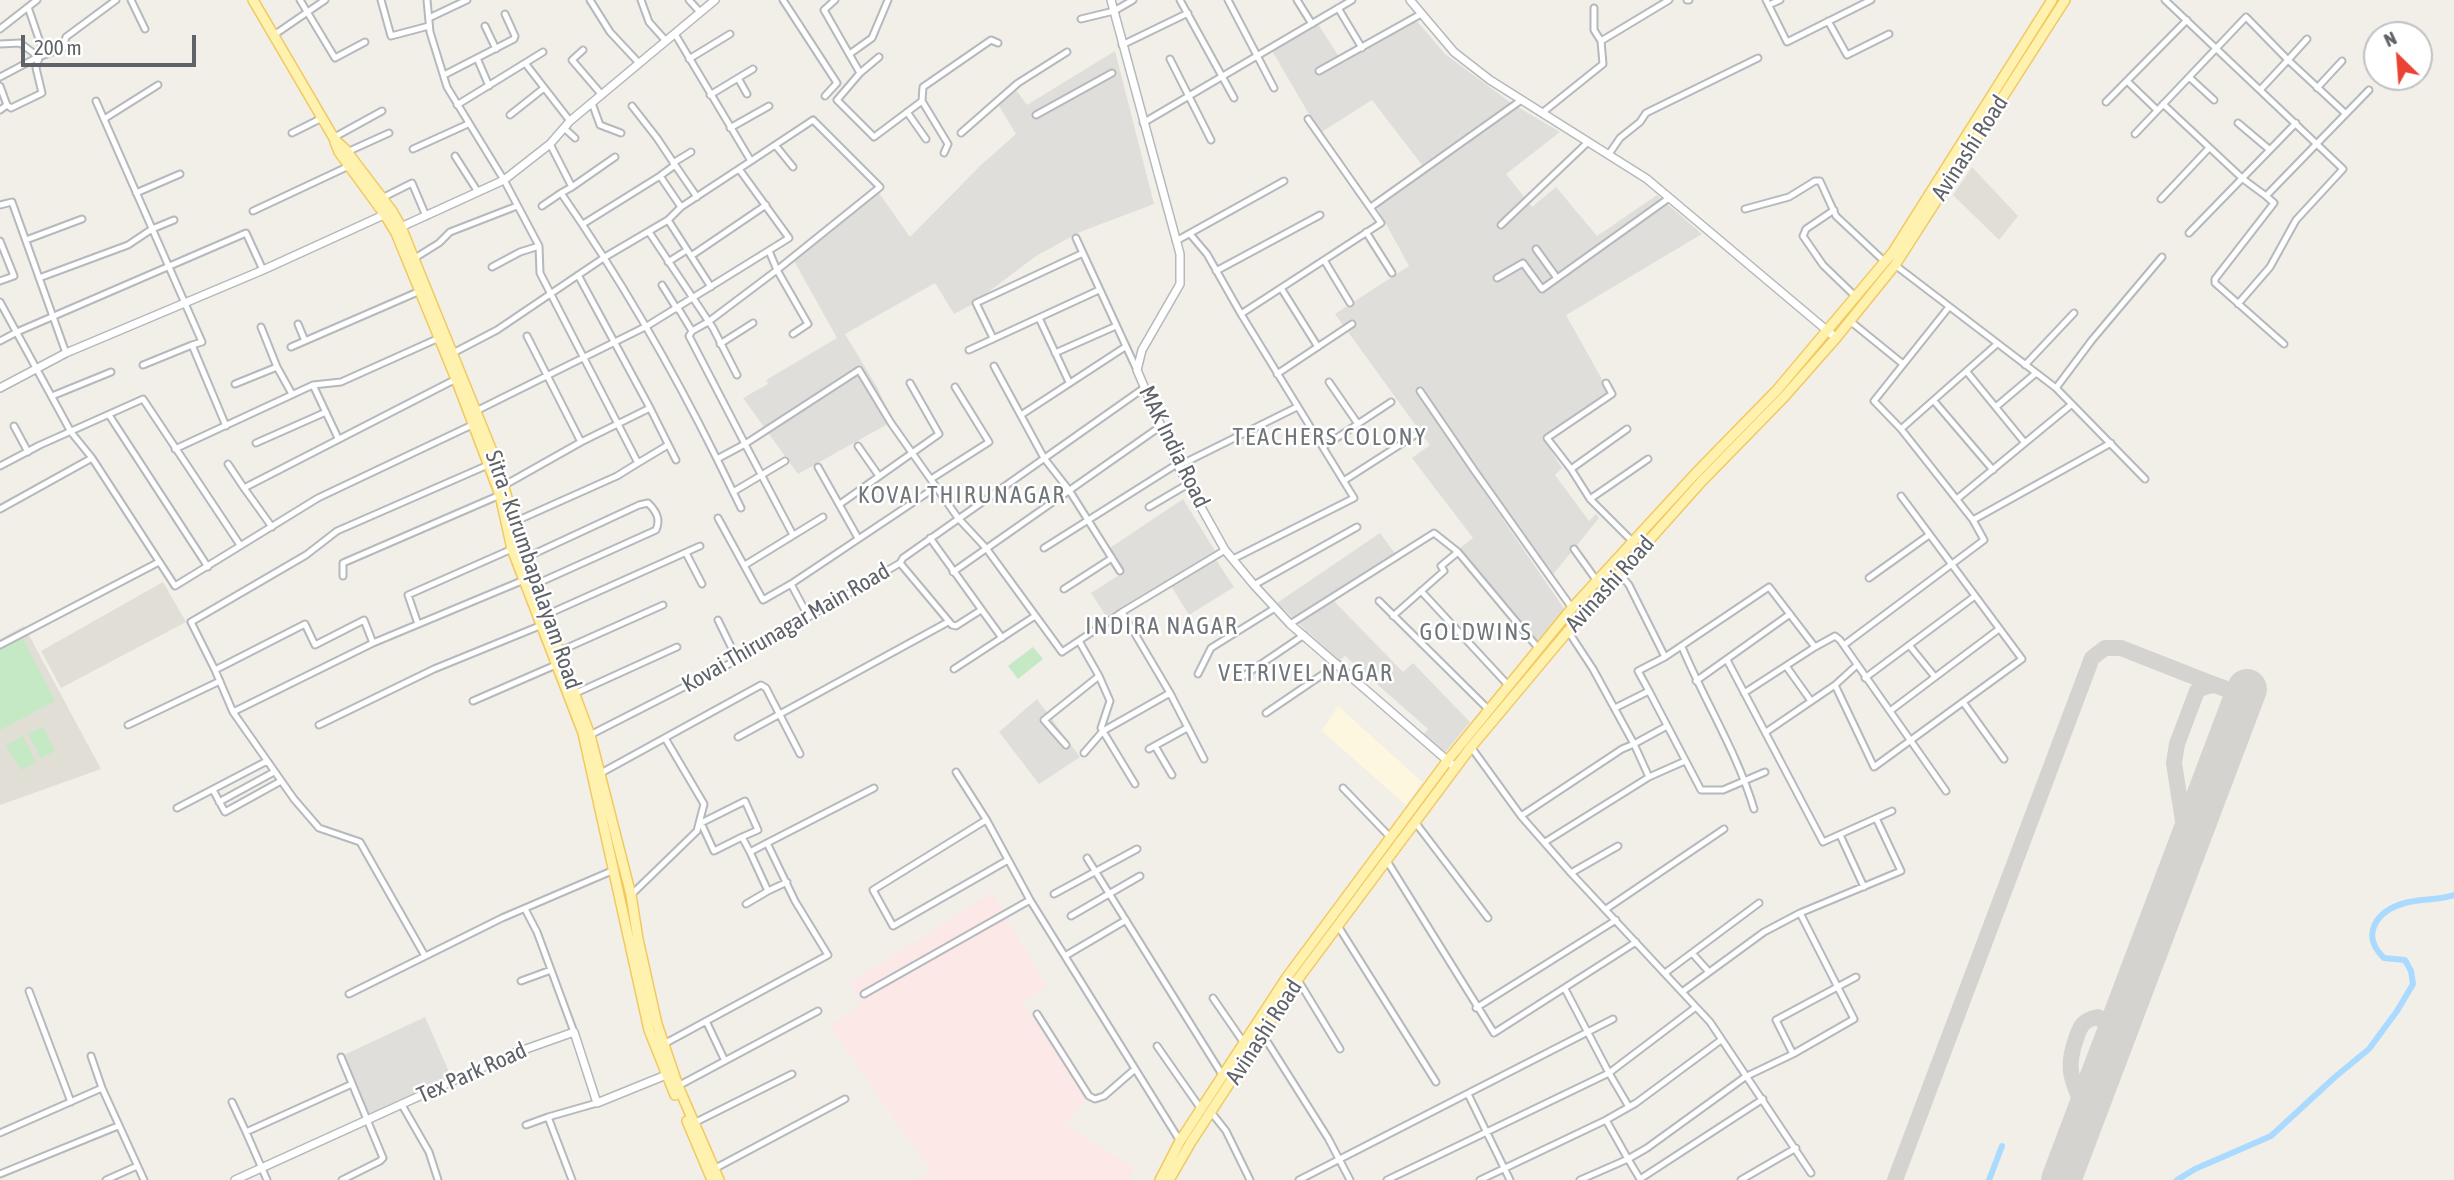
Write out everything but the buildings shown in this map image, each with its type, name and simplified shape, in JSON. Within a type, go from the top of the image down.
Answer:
[{"type":"main road","name":"Sitra - Kurumbapalayam Road","points":[[253,0],[334,139],[347,152],[382,198],[388,213],[401,227],[496,461],[501,490],[514,522],[545,621],[576,693],[590,735],[631,895],[640,951],[670,1073],[712,1180]]},
{"type":"main road","name":"Avinashi Road","points":[[1166,1178],[1180,1141],[1263,1035],[1298,980],[1471,747],[1568,631],[1832,335],[1856,297],[1890,264],[2052,0]]},
{"type":"main road","name":"Avinashi Road","points":[[1166,1178],[1223,1076],[1287,978],[1448,760],[1572,608],[1777,390],[1832,335],[1850,321],[2065,0]]},
{"type":"main road","points":[[334,139],[349,166],[388,213],[488,465],[501,490],[512,550],[545,621],[583,733],[649,1030],[670,1073]]},
{"type":"main road","name":"Sitra - Kurumbapalayam Road","points":[[670,1073],[719,1180]]},
{"type":"street","points":[[1,25],[37,0]]},
{"type":"street","points":[[0,77],[62,48],[66,37],[116,0]]},
{"type":"street","points":[[131,0],[145,29]]},
{"type":"street","points":[[300,0],[335,58],[365,42]]},
{"type":"street","points":[[274,35],[325,0]]},
{"type":"street","points":[[381,0],[391,36],[429,26]]},
{"type":"street","points":[[427,0],[429,26],[447,87],[504,180],[539,246],[540,273],[638,463]]},
{"type":"street","points":[[429,18],[468,0],[472,8]]},
{"type":"street","points":[[590,0],[610,32],[639,63]]},
{"type":"street","points":[[641,0],[649,22],[666,41]]},
{"type":"street","points":[[689,0],[700,12]]},
{"type":"street","points":[[401,227],[504,180],[550,144],[602,94],[715,0]]},
{"type":"street","points":[[783,0],[837,83],[825,96]]},
{"type":"street","points":[[835,0],[824,10],[851,53],[860,73]]},
{"type":"street","points":[[851,53],[872,38],[888,0]]},
{"type":"street","name":"MAK India Road","points":[[1111,0],[1180,254],[1180,284],[1142,350],[1136,370],[1177,465],[1225,550],[1275,608],[1290,624],[1457,768]]},
{"type":"street","points":[[1081,19],[1114,11],[1133,0]]},
{"type":"street","points":[[1180,0],[1234,97]]},
{"type":"street","points":[[1228,0],[1274,89]]},
{"type":"street","points":[[1297,0],[1312,24]]},
{"type":"street","points":[[1143,123],[1352,0]]},
{"type":"street","points":[[1601,41],[1669,0]]},
{"type":"street","points":[[1780,0],[1768,3],[1787,41],[1871,0]]},
{"type":"street","points":[[2165,0],[2341,166],[2342,172],[2295,220],[2270,267],[2238,304]]},
{"type":"street","points":[[1414,1],[1421,14],[1454,52],[1520,101],[1647,179],[1832,335]]},
{"type":"street","points":[[0,86],[10,108],[42,93],[36,68],[42,48],[28,7]]},
{"type":"street","points":[[1338,8],[1362,48]]},
{"type":"street","points":[[1542,113],[1603,64],[1601,41],[1594,30],[1594,8]]},
{"type":"street","points":[[1122,45],[1188,13]]},
{"type":"street","points":[[444,75],[515,38],[505,14]]},
{"type":"street","points":[[1319,71],[1421,14]]},
{"type":"street","points":[[2134,134],[2246,17],[2346,114]]},
{"type":"street","points":[[2106,102],[2187,20]]},
{"type":"street","points":[[1828,21],[1847,55],[1889,34]]},
{"type":"street","points":[[485,26],[496,49]]},
{"type":"street","points":[[675,34],[751,161]]},
{"type":"street","points":[[689,59],[730,34]]},
{"type":"street","points":[[2260,90],[2307,39]]},
{"type":"street","points":[[944,153],[948,144],[922,101],[923,88],[991,40],[998,43]]},
{"type":"street","points":[[0,44],[20,43],[39,57]]},
{"type":"street","points":[[583,50],[572,60],[602,94]]},
{"type":"street","points":[[457,105],[543,52]]},
{"type":"street","points":[[961,133],[1018,83],[1067,52]]},
{"type":"street","points":[[878,57],[837,100],[874,137],[922,101]]},
{"type":"street","points":[[477,58],[489,86]]},
{"type":"street","points":[[1609,154],[1620,138],[1640,122],[1646,113],[1758,58]]},
{"type":"street","points":[[1170,59],[1211,140]]},
{"type":"street","points":[[2317,88],[2342,61]]},
{"type":"street","points":[[525,63],[575,138]]},
{"type":"street","points":[[710,94],[753,69]]},
{"type":"street","points":[[1036,115],[1112,73]]},
{"type":"street","points":[[2189,76],[2214,100]]},
{"type":"street","points":[[738,78],[747,94]]},
{"type":"street","points":[[2127,81],[2157,110]]},
{"type":"street","points":[[104,119],[158,85]]},
{"type":"street","points":[[510,115],[544,88]]},
{"type":"street","points":[[2266,196],[2368,91]]},
{"type":"street","points":[[96,101],[202,342],[143,365]]},
{"type":"street","points":[[1371,207],[1520,101]]},
{"type":"street","points":[[592,103],[600,125],[621,133]]},
{"type":"street","points":[[2163,104],[2243,179],[2274,203],[2215,279],[2238,304],[2284,344]]},
{"type":"street","points":[[0,110],[7,105]]},
{"type":"street","points":[[632,106],[697,197]]},
{"type":"street","points":[[730,128],[769,106]]},
{"type":"street","points":[[334,139],[382,111]]},
{"type":"street","points":[[907,112],[926,139]]},
{"type":"street","points":[[292,134],[322,118]]},
{"type":"street","points":[[1241,314],[1381,223],[1308,119]]},
{"type":"street","points":[[453,353],[497,330],[605,257],[668,220],[681,207],[813,120],[880,187],[689,336],[792,533]]},
{"type":"street","points":[[2238,123],[2270,150]]},
{"type":"street","points":[[2189,233],[2296,123]]},
{"type":"street","points":[[413,149],[468,124]]},
{"type":"street","points":[[347,152],[389,133]]},
{"type":"street","points":[[1501,225],[1588,142]]},
{"type":"street","points":[[550,144],[572,187]]},
{"type":"street","points":[[776,146],[793,167]]},
{"type":"street","points":[[2161,199],[2209,148]]},
{"type":"street","points":[[583,224],[660,176],[691,152]]},
{"type":"street","points":[[455,156],[478,192]]},
{"type":"street","points":[[542,206],[615,157]]},
{"type":"street","points":[[253,211],[349,166]]},
{"type":"street","points":[[739,169],[799,251]]},
{"type":"street","points":[[136,193],[180,174]]},
{"type":"street","points":[[660,176],[681,207]]},
{"type":"street","points":[[1177,241],[1284,180]]},
{"type":"street","points":[[1745,209],[1789,197],[1818,180],[1840,220],[1890,264],[2056,388],[2145,479]]},
{"type":"street","points":[[382,198],[412,183],[426,216]]},
{"type":"street","points":[[561,193],[605,257],[647,326],[682,388],[741,508]]},
{"type":"street","points":[[1497,278],[1523,263],[1542,289],[1669,198]]},
{"type":"street","points":[[0,205],[12,202],[66,353]]},
{"type":"street","points":[[415,258],[439,243],[450,232],[517,205]]},
{"type":"street","points":[[691,256],[766,205]]},
{"type":"street","points":[[1834,210],[1806,229],[1803,236],[1824,265],[1856,297]]},
{"type":"street","points":[[0,387],[66,353],[263,270],[388,213]]},
{"type":"street","points":[[1216,271],[1320,215]]},
{"type":"street","points":[[26,240],[82,219]]},
{"type":"street","points":[[39,278],[128,245],[152,229],[174,220]]},
{"type":"street","points":[[668,220],[711,287]]},
{"type":"street","points":[[649,232],[694,299],[737,375]]},
{"type":"street","points":[[1366,232],[1392,273]]},
{"type":"street","points":[[0,341],[246,233],[263,270]]},
{"type":"street","points":[[1190,234],[1207,254],[1354,498],[1233,559]]},
{"type":"street","points":[[476,411],[647,326],[789,238]]},
{"type":"street","points":[[1076,238],[1136,370]]},
{"type":"street","points":[[0,242],[14,276],[0,281]]},
{"type":"street","points":[[492,267],[520,252],[539,246]]},
{"type":"street","points":[[1536,249],[1557,278]]},
{"type":"street","points":[[668,262],[687,250]]},
{"type":"street","points":[[769,251],[808,324],[793,334]]},
{"type":"street","points":[[993,338],[976,303],[1083,253]]},
{"type":"street","points":[[2056,388],[2092,340],[2162,257]]},
{"type":"street","points":[[1324,260],[1350,303]]},
{"type":"street","points":[[578,275],[676,460]]},
{"type":"street","points":[[662,285],[692,331]]},
{"type":"street","points":[[1281,288],[1318,346]]},
{"type":"street","points":[[969,350],[1099,290]]},
{"type":"street","points":[[291,347],[421,291]]},
{"type":"street","points":[[0,302],[72,432],[92,458],[175,586],[317,498],[472,425]]},
{"type":"street","points":[[1844,645],[1984,540],[1957,499],[1901,429],[1874,401],[1949,307]]},
{"type":"street","points":[[2025,365],[2074,313]]},
{"type":"street","points":[[1039,317],[1069,382]]},
{"type":"street","points":[[1850,321],[1903,363]]},
{"type":"street","points":[[720,344],[753,323]]},
{"type":"street","points":[[298,324],[305,341]]},
{"type":"street","points":[[1277,374],[1352,324]]},
{"type":"street","points":[[1055,354],[1116,326]]},
{"type":"street","points":[[261,327],[277,368],[292,394]]},
{"type":"street","points":[[527,336],[549,375],[580,442]]},
{"type":"street","points":[[175,449],[292,394],[313,386],[341,382],[439,338]]},
{"type":"street","points":[[1901,429],[1997,344]]},
{"type":"street","points":[[192,345],[226,426]]},
{"type":"street","points":[[1021,415],[1125,347]]},
{"type":"street","points":[[995,366],[1044,458],[1069,490],[1120,571]]},
{"type":"street","points":[[235,384],[277,368]]},
{"type":"street","points":[[718,458],[745,444],[859,370],[958,518],[986,548],[1062,652],[1225,550]]},
{"type":"street","points":[[52,396],[111,372]]},
{"type":"street","points":[[1967,372],[2025,443]]},
{"type":"street","points":[[1997,407],[2036,373]]},
{"type":"street","points":[[244,488],[456,379]]},
{"type":"street","points":[[1329,382],[1358,424]]},
{"type":"street","points":[[839,504],[939,434],[910,383]]},
{"type":"street","points":[[1606,383],[1612,394],[1547,438],[1590,499],[1633,542]]},
{"type":"street","points":[[313,386],[338,438]]},
{"type":"street","points":[[931,479],[989,442],[955,387]]},
{"type":"street","name":"Kovai Thirunagar Main Road","points":[[590,735],[737,659],[864,587],[900,564],[903,558],[930,538],[1144,388]]},
{"type":"street","points":[[1420,391],[1572,608]]},
{"type":"street","points":[[0,466],[143,399],[240,545]]},
{"type":"street","points":[[1934,401],[1993,470]]},
{"type":"street","points":[[1323,447],[1391,402]]},
{"type":"street","points":[[1957,499],[2072,404]]},
{"type":"street","points":[[1044,548],[1177,465],[1297,407]]},
{"type":"street","points":[[343,576],[343,563],[501,490],[580,442],[650,408]]},
{"type":"street","points":[[256,443],[326,412]]},
{"type":"street","points":[[109,415],[208,567]]},
{"type":"street","points":[[14,426],[28,452]]},
{"type":"street","points":[[953,572],[1161,426]]},
{"type":"street","points":[[1571,469],[1628,429]]},
{"type":"street","points":[[1345,480],[1415,435]]},
{"type":"street","points":[[1973,520],[2111,443]]},
{"type":"street","points":[[514,522],[617,476],[668,445]]},
{"type":"street","points":[[858,446],[879,476]]},
{"type":"street","points":[[0,509],[92,458]]},
{"type":"street","points":[[1590,499],[1648,459]]},
{"type":"street","points":[[733,492],[785,461]]},
{"type":"street","points":[[229,464],[272,527]]},
{"type":"street","points":[[425,956],[360,842],[319,828],[274,772],[233,712],[191,622],[306,555],[337,531],[488,465]]},
{"type":"street","points":[[818,467],[858,538]]},
{"type":"street","points":[[1149,507],[1188,484]]},
{"type":"street","points":[[718,518],[763,600],[936,487]]},
{"type":"street","points":[[1835,685],[1874,767],[2022,659],[1901,496]]},
{"type":"street","points":[[525,558],[639,505],[648,503],[659,519],[656,530],[534,585]]},
{"type":"street","points":[[745,565],[792,533],[823,517]]},
{"type":"street","points":[[1254,585],[1357,527]]},
{"type":"street","points":[[1290,624],[1434,533],[1458,552],[1539,649]]},
{"type":"street","points":[[1869,578],[1929,535]]},
{"type":"street","points":[[930,538],[1002,638]]},
{"type":"street","points":[[319,725],[700,547]]},
{"type":"street","points":[[418,624],[408,595],[512,550]]},
{"type":"street","points":[[1574,550],[1597,581]]},
{"type":"street","points":[[1393,616],[1444,571],[1441,566],[1458,552]]},
{"type":"street","points":[[686,553],[702,584]]},
{"type":"street","points":[[1064,589],[1112,558]]},
{"type":"street","points":[[0,645],[159,562]]},
{"type":"street","points":[[900,564],[948,622],[956,626],[981,610]]},
{"type":"street","points":[[1620,574],[1629,585],[1665,657]]},
{"type":"street","points":[[233,712],[373,643],[524,580]]},
{"type":"street","points":[[791,584],[808,617]]},
{"type":"street","points":[[1765,772],[1723,790],[1701,790],[1638,671],[1682,647],[1765,587],[1769,587],[1815,647]]},
{"type":"street","points":[[1421,592],[1508,685]]},
{"type":"street","points":[[1865,678],[1975,596]]},
{"type":"street","points":[[1379,601],[1489,710]]},
{"type":"street","points":[[559,651],[663,605]]},
{"type":"street","points":[[1198,674],[1211,648],[1275,608]]},
{"type":"street","points":[[1122,612],[1170,693],[1204,759]]},
{"type":"street","points":[[1696,681],[1790,614]]},
{"type":"street","points":[[954,669],[1035,616]]},
{"type":"street","points":[[718,620],[737,659]]},
{"type":"street","points":[[215,670],[305,624],[315,645],[364,621],[373,643]]},
{"type":"street","points":[[738,737],[948,622]]},
{"type":"street","points":[[1890,711],[1999,629]]},
{"type":"street","points":[[1568,631],[1615,708],[1649,777]]},
{"type":"street","points":[[1242,677],[1304,635]]},
{"type":"street","points":[[1744,693],[1835,636],[1946,791]]},
{"type":"street","points":[[1079,640],[1110,701],[1101,725],[1103,731],[1135,784]]},
{"type":"street","points":[[1909,645],[1935,677]]},
{"type":"street","points":[[576,693],[677,647]]},
{"type":"street","points":[[1682,647],[1745,780],[1754,809]]},
{"type":"street","points":[[1727,660],[1823,842],[1892,811]]},
{"type":"street","points":[[473,701],[558,664]]},
{"type":"street","points":[[1266,713],[1338,664]]},
{"type":"street","points":[[1766,733],[1835,685],[1857,665]]},
{"type":"street","points":[[1786,666],[1811,701]]},
{"type":"street","points":[[1066,745],[1044,720],[1099,676]]},
{"type":"street","points":[[128,725],[220,681]]},
{"type":"street","points":[[601,773],[761,685],[766,688],[800,754]]},
{"type":"street","points":[[1615,708],[1649,691]]},
{"type":"street","points":[[1084,753],[1103,731],[1170,693]]},
{"type":"street","points":[[1963,702],[2004,759]]},
{"type":"street","points":[[1521,816],[1622,749],[1667,726]]},
{"type":"street","points":[[1172,775],[1152,747],[1187,728]]},
{"type":"street","points":[[631,895],[699,827],[704,804],[665,738]]},
{"type":"street","points":[[1471,747],[1521,816],[1696,1007],[1763,1099],[1811,1173]]},
{"type":"street","points":[[177,808],[267,761]]},
{"type":"street","points":[[1545,842],[1649,777],[1685,761]]},
{"type":"street","points":[[219,802],[274,772]]},
{"type":"street","points":[[957,772],[1030,900],[1180,1141]]},
{"type":"street","points":[[213,790],[226,812],[281,781]]},
{"type":"street","points":[[750,852],[874,788]]},
{"type":"street","points":[[1343,788],[1390,837]]},
{"type":"street","points":[[745,802],[758,830],[743,837],[714,851],[701,823],[745,802]]},
{"type":"street","points":[[1682,992],[1764,932],[1800,913],[1901,871],[1876,818]]},
{"type":"street","points":[[986,820],[873,890],[893,926],[1008,860]]},
{"type":"street","points":[[1415,822],[1488,918]]},
{"type":"street","points":[[1606,909],[1724,830]]},
{"type":"street","points":[[1840,835],[1864,887]]},
{"type":"street","points":[[743,837],[768,891]]},
{"type":"street","points":[[664,1044],[828,955],[795,901],[767,843]]},
{"type":"street","points":[[1571,873],[1618,846]]},
{"type":"street","points":[[1054,894],[1137,849]]},
{"type":"street","points":[[1087,858],[1223,1076]]},
{"type":"street","points":[[1387,861],[1494,1034],[1636,942]]},
{"type":"street","points":[[349,994],[525,909],[614,870]]},
{"type":"street","points":[[1071,916],[1140,876]]},
{"type":"street","points":[[746,904],[787,881]]},
{"type":"street","points":[[864,994],[1030,900]]},
{"type":"street","points":[[1665,973],[1759,903]]},
{"type":"street","points":[[525,909],[537,932],[597,1103]]},
{"type":"street","points":[[1580,1180],[1647,1148],[1745,1077],[1793,1054],[1854,1019],[1800,913]]},
{"type":"street","points":[[1065,956],[1126,920]]},
{"type":"street","points":[[1476,1008],[1616,920]]},
{"type":"street","points":[[1338,926],[1436,1082]]},
{"type":"street","points":[[1692,953],[1709,972]]},
{"type":"street","points":[[521,981],[551,970]]},
{"type":"street","points":[[1793,1054],[1776,1020],[1856,977]]},
{"type":"street","points":[[1298,980],[1340,1049]]},
{"type":"street","points":[[1566,989],[1587,1034],[1629,1107]]},
{"type":"street","points":[[29,991],[71,1102]]},
{"type":"street","points":[[1213,998],[1244,1043]]},
{"type":"street","points":[[1387,1180],[1609,1073],[1696,1007]]},
{"type":"street","points":[[678,1086],[818,1011]]},
{"type":"street","points":[[1037,1014],[1089,1097],[1095,1099],[1104,1096],[1135,1069]]},
{"type":"street","points":[[1299,1180],[1613,1019]]},
{"type":"street","points":[[706,1021],[725,1061]]},
{"type":"street","name":"Tex Park Road","points":[[235,1180],[512,1054],[574,1032]]},
{"type":"street","points":[[1263,1035],[1328,1138],[1350,1180]]},
{"type":"street","points":[[1480,1180],[1629,1107],[1721,1040]]},
{"type":"street","points":[[1157,1046],[1206,1110],[1226,1131],[1250,1180]]},
{"type":"street","points":[[91,1056],[118,1126],[144,1180]]},
{"type":"street","points":[[341,1057],[383,1158],[342,1180]]},
{"type":"street","points":[[526,1125],[597,1103],[670,1073]]},
{"type":"street","points":[[694,1123],[792,1074]]},
{"type":"street","points":[[246,1132],[352,1084]]},
{"type":"street","points":[[0,1133],[102,1088]]},
{"type":"street","points":[[1468,1094],[1510,1180]]},
{"type":"street","points":[[1606,1120],[1640,1179],[1763,1099]]},
{"type":"street","points":[[715,1169],[845,1100]]},
{"type":"street","points":[[232,1102],[267,1180]]},
{"type":"street","points":[[402,1105],[429,1152],[438,1180]]},
{"type":"street","points":[[548,1117],[572,1180]]},
{"type":"street","points":[[0,1174],[118,1126]]},
{"type":"street","points":[[1741,1180],[1796,1149]]},
{"type":"street","points":[[106,1180],[137,1166]]},
{"type":"shaded area","points":[[1415,19],[1445,54],[1511,103],[1422,165],[1372,100],[1320,133],[1271,49],[1318,24],[1343,63]]},
{"type":"shaded area","points":[[1115,51],[1154,204],[1080,232],[1036,256],[971,305],[954,314],[935,283],[845,334],[877,387],[893,421],[798,474],[743,398],[768,384],[766,380],[837,338],[793,259],[877,190],[910,237],[981,165],[1016,134],[998,104],[1016,90],[1027,105]]},
{"type":"shaded area","points":[[1516,106],[1560,132],[1506,174],[1532,207],[1556,187],[1597,236],[1657,195],[1702,234],[1566,315],[1609,392],[1542,437],[1562,468],[1555,475],[1589,521],[1596,514],[1599,518],[1551,577],[1453,435],[1447,438],[1565,610],[1536,643],[1459,549],[1473,538],[1412,458],[1430,445],[1335,314],[1409,266],[1375,204]]},
{"type":"shaded area","points":[[1972,167],[2018,216],[1999,240],[1953,195]]},
{"type":"shaded area","points":[[1183,499],[1215,551],[1106,616],[1091,593],[1124,572],[1110,548]]},
{"type":"shaded area","points":[[1380,533],[1396,555],[1329,596],[1403,672],[1413,663],[1470,722],[1444,754],[1423,735],[1428,729],[1345,656],[1339,661],[1277,603]]},
{"type":"shaded area","points":[[1216,560],[1234,587],[1189,615],[1171,586]]},
{"type":"shaded area","points":[[163,582],[186,622],[61,688],[41,651]]},
{"type":"shaded area","points":[[24,626],[101,769],[0,805],[0,639]]},
{"type":"shaded area","points":[[1037,699],[1080,757],[1039,784],[999,732]]},
{"type":"shaded area","points":[[1338,706],[1422,782],[1406,805],[1322,731]]},
{"type":"shaded area","points":[[992,892],[1047,987],[1022,1002],[1086,1099],[1065,1124],[1134,1168],[1128,1180],[917,1180],[931,1171],[829,1025],[863,1003],[851,983]]},
{"type":"shaded area","points":[[425,1017],[453,1081],[368,1120],[344,1055]]},
{"type":"green space","points":[[22,637],[55,701],[0,730],[0,649]]},
{"type":"green space","points":[[1033,647],[1043,659],[1018,679],[1008,666]]},
{"type":"green space","points":[[43,727],[55,751],[41,758],[28,734]]},
{"type":"green space","points":[[23,736],[36,762],[21,770],[6,745]]},
{"type":"waterway","points":[[2177,1180],[2195,1169],[2271,1136],[2369,1049],[2413,984],[2411,971],[2405,960],[2384,958],[2377,949],[2372,933],[2375,925],[2386,912],[2405,903],[2454,895]]},
{"type":"waterway","points":[[1989,1180],[2002,1146]]},
{"type":"taxiway","points":[[1895,1180],[2092,658],[2105,648],[2121,648],[2228,690]]},
{"type":"taxiway","points":[[2187,847],[2174,763],[2177,744],[2197,691],[2207,686],[2224,688],[2232,694],[2243,719],[2240,734],[2218,766]]},
{"type":"taxiway","points":[[2086,1114],[2074,1085],[2071,1069],[2072,1050],[2077,1034],[2086,1022],[2098,1017],[2117,1031]]},
{"type":"runway","points":[[2061,1180],[2247,689]]},
{"type":"district","name":"TEACHERS COLONY","points":[[1330,437]]},
{"type":"district","name":"KOVAI THIRUNAGAR","points":[[962,495]]},
{"type":"district","name":"INDIRA NAGAR","points":[[1162,626]]},
{"type":"district","name":"GOLDWINS","points":[[1476,632]]},
{"type":"district","name":"VETRIVEL NAGAR","points":[[1306,673]]}]
